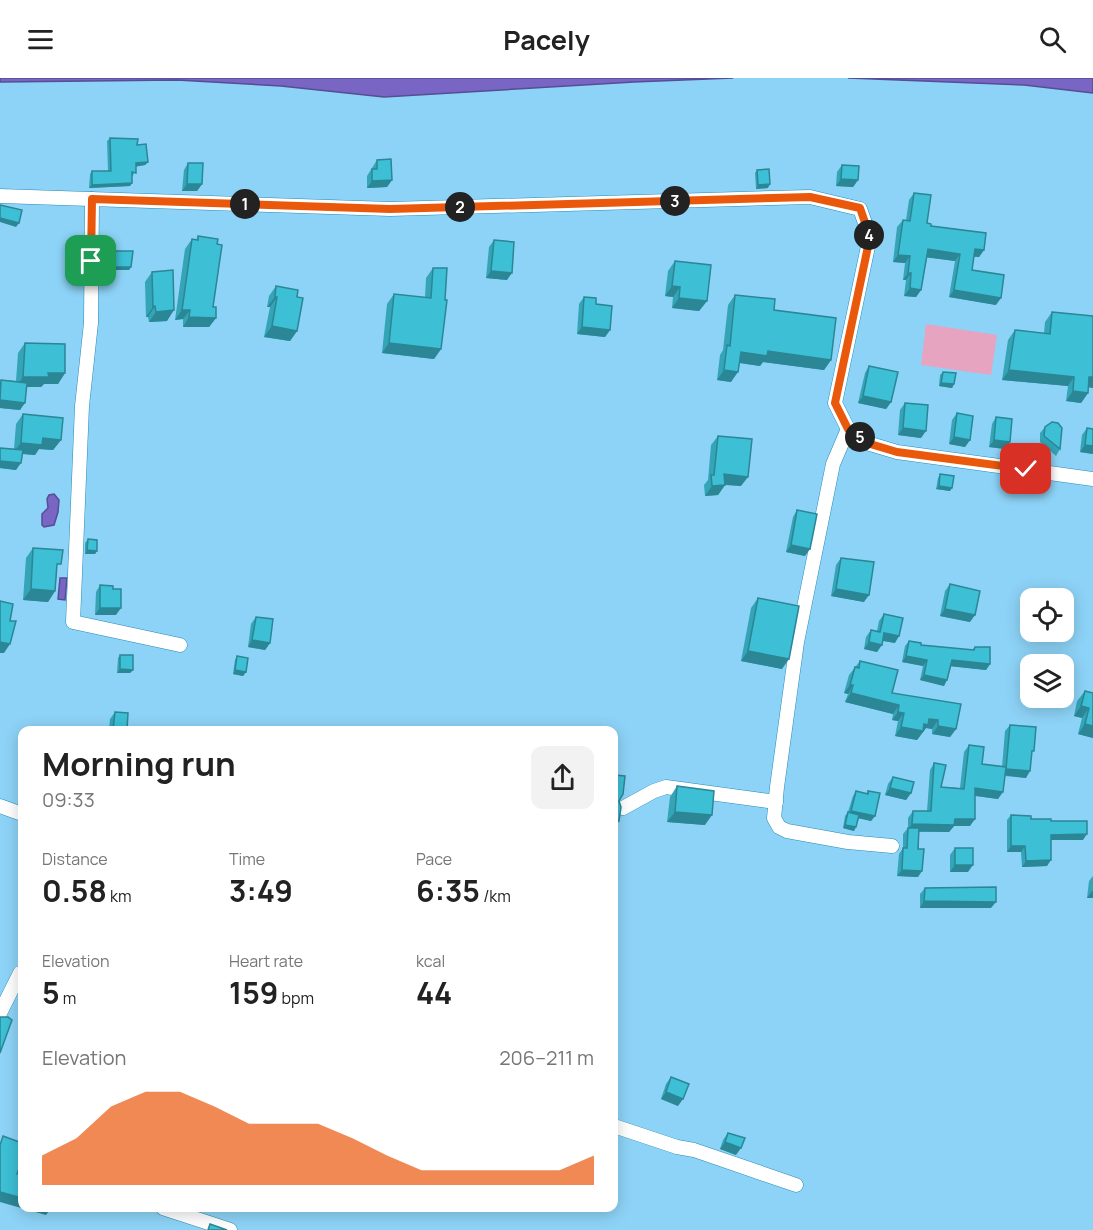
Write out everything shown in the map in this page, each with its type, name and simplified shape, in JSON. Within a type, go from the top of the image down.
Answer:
[{"type":"street","points":[[0,196],[390,209],[810,197],[860,208],[870,237],[835,403],[848,429],[867,443],[897,452],[1093,479]]},
{"type":"street","points":[[92,199],[91,322],[82,406],[73,622],[180,645]]},
{"type":"street","points":[[848,429],[833,464],[797,642],[774,818],[779,827],[787,831],[848,843],[892,846]]},
{"type":"street","points":[[623,808],[666,787],[776,802]]},
{"type":"street","points":[[0,806],[18,813]]},
{"type":"street","points":[[0,1013],[18,979]]},
{"type":"street","points":[[618,1127],[694,1150],[796,1185]]},
{"type":"street","points":[[175,1212],[230,1230]]},
{"type":"shaded area","points":[[0,78],[733,78],[384,97],[281,86],[177,80],[0,82]]},
{"type":"shaded area","points":[[848,78],[1093,78],[1093,93],[1024,85]]},
{"type":"shaded area","points":[[926,324],[997,335],[991,375],[921,365]]},
{"type":"shaded area","points":[[54,494],[59,500],[58,512],[54,525],[44,527],[42,514],[48,508],[49,495]]},
{"type":"shaded area","points":[[60,578],[67,578],[65,600],[58,599]]},
{"type":"building","points":[[110,138],[138,139],[137,145],[146,144],[148,162],[136,163],[136,173],[132,172],[132,183],[92,185],[92,171],[111,171]]},
{"type":"building","points":[[391,159],[392,180],[372,181],[372,169],[377,169],[377,160]]},
{"type":"building","points":[[188,163],[203,163],[202,184],[187,184]]},
{"type":"building","points":[[842,165],[859,166],[858,180],[841,179]]},
{"type":"building","points":[[769,169],[770,184],[758,185],[757,170]]},
{"type":"building","points":[[914,193],[931,195],[927,223],[931,226],[986,233],[984,250],[975,249],[972,270],[1004,275],[1001,298],[954,290],[960,254],[928,249],[921,290],[910,288],[911,273],[908,273],[910,256],[898,255],[903,220],[910,221]]},
{"type":"building","points":[[0,205],[22,210],[19,223],[0,218]]},
{"type":"building","points":[[198,236],[218,239],[217,244],[222,245],[213,307],[216,307],[216,318],[189,317],[190,310],[182,310],[192,239],[198,240]]},
{"type":"building","points":[[494,240],[514,242],[512,273],[491,271]]},
{"type":"building","points":[[114,251],[133,251],[131,267],[114,267]]},
{"type":"building","points":[[675,261],[711,265],[707,301],[679,298],[680,287],[672,286]]},
{"type":"building","points":[[433,268],[447,268],[445,300],[447,300],[441,349],[389,343],[394,294],[431,298]]},
{"type":"building","points":[[173,270],[174,310],[156,312],[155,306],[153,307],[152,272]]},
{"type":"building","points":[[276,286],[298,290],[297,297],[303,298],[297,331],[272,326],[277,297],[275,297]]},
{"type":"building","points":[[735,295],[775,299],[774,310],[836,318],[831,360],[768,351],[767,356],[741,352],[738,372],[724,370],[727,345],[730,346]]},
{"type":"building","points":[[584,297],[596,298],[596,304],[612,306],[610,330],[582,327]]},
{"type":"building","points":[[1052,312],[1093,316],[1093,377],[1089,377],[1088,393],[1073,391],[1074,377],[1009,370],[1015,330],[1050,334]]},
{"type":"building","points":[[25,343],[65,344],[65,373],[48,373],[49,377],[23,377]]},
{"type":"building","points":[[869,366],[898,372],[891,402],[863,396]]},
{"type":"building","points":[[943,372],[956,373],[954,384],[941,383]]},
{"type":"building","points":[[1,380],[27,383],[25,403],[0,400]]},
{"type":"building","points":[[905,403],[928,405],[926,431],[903,428]]},
{"type":"building","points":[[957,413],[973,416],[970,440],[954,437]]},
{"type":"building","points":[[23,414],[63,418],[61,440],[43,438],[42,445],[21,443]]},
{"type":"building","points":[[996,417],[1012,419],[1010,442],[994,440]]},
{"type":"building","points":[[1052,422],[1058,423],[1062,428],[1060,449],[1044,436],[1045,427]]},
{"type":"building","points":[[1087,428],[1093,429],[1093,446],[1085,445]]},
{"type":"building","points":[[718,436],[752,439],[748,477],[724,474],[725,485],[712,486],[711,475],[714,475]]},
{"type":"building","points":[[0,448],[23,450],[21,463],[0,461]]},
{"type":"building","points":[[940,474],[954,476],[952,488],[939,486]]},
{"type":"building","points":[[797,510],[817,514],[810,549],[791,545]]},
{"type":"building","points":[[88,539],[97,540],[97,551],[87,550]]},
{"type":"building","points":[[33,548],[63,550],[61,564],[57,564],[55,591],[31,589]]},
{"type":"building","points":[[841,558],[874,562],[869,595],[836,589]]},
{"type":"building","points":[[950,584],[980,591],[975,615],[945,609]]},
{"type":"building","points":[[100,585],[121,589],[121,608],[100,608]]},
{"type":"building","points":[[758,598],[799,606],[789,659],[748,651]]},
{"type":"building","points":[[0,601],[13,604],[10,621],[16,621],[10,644],[0,642]]},
{"type":"building","points":[[884,614],[903,618],[899,636],[884,633],[882,645],[869,642],[871,630],[880,632]]},
{"type":"building","points":[[256,617],[273,619],[270,643],[252,640]]},
{"type":"building","points":[[909,641],[921,643],[921,645],[974,650],[975,647],[990,647],[990,664],[952,660],[947,680],[924,675],[927,660],[906,656]]},
{"type":"building","points":[[120,655],[133,655],[133,670],[120,669]]},
{"type":"building","points":[[237,656],[248,658],[246,672],[235,670]]},
{"type":"building","points":[[860,661],[898,670],[892,693],[961,704],[956,729],[938,726],[938,720],[929,719],[928,725],[924,724],[923,731],[901,727],[904,713],[898,712],[899,705],[851,693],[853,685],[850,685],[855,667],[859,668]]},
{"type":"building","points":[[1085,691],[1093,693],[1093,726],[1085,724],[1089,708],[1081,706]]},
{"type":"building","points":[[115,712],[128,713],[127,726],[113,726]]},
{"type":"building","points":[[1010,725],[1036,727],[1030,771],[1006,769]]},
{"type":"building","points":[[969,745],[984,747],[982,764],[1006,767],[1003,792],[975,788],[975,819],[955,819],[954,825],[912,824],[913,811],[931,811],[934,763],[946,765],[941,787],[964,789]]},
{"type":"building","points":[[618,775],[625,776],[623,794],[619,801],[621,807],[619,821]]},
{"type":"building","points":[[893,777],[914,782],[911,793],[890,788]]},
{"type":"building","points":[[677,786],[714,791],[712,815],[675,812]]},
{"type":"building","points":[[856,791],[868,794],[868,791],[880,793],[875,816],[851,811]]},
{"type":"building","points":[[848,812],[859,815],[856,827],[845,825]]},
{"type":"building","points":[[1011,815],[1031,816],[1031,819],[1051,819],[1051,821],[1087,821],[1087,834],[1051,835],[1051,860],[1026,861],[1025,846],[1011,846]]},
{"type":"building","points":[[908,828],[919,828],[918,849],[924,849],[922,871],[902,870],[903,848],[907,848]]},
{"type":"building","points":[[955,848],[973,848],[973,865],[955,865]]},
{"type":"building","points":[[996,887],[996,902],[924,901],[925,888]]},
{"type":"building","points":[[0,1017],[8,1017],[12,1020],[0,1053]]},
{"type":"building","points":[[671,1077],[689,1084],[683,1099],[666,1092]]},
{"type":"building","points":[[728,1133],[745,1138],[741,1148],[725,1142]]},
{"type":"building","points":[[3,1136],[18,1142],[18,1197],[0,1192],[0,1145]]},
{"type":"building","points":[[210,1224],[227,1230],[208,1230]]},
{"type":"route","points":[[91,261],[92,199],[390,209],[810,197],[860,208],[870,237],[835,403],[848,429],[867,443],[897,452],[1026,469]]}]
